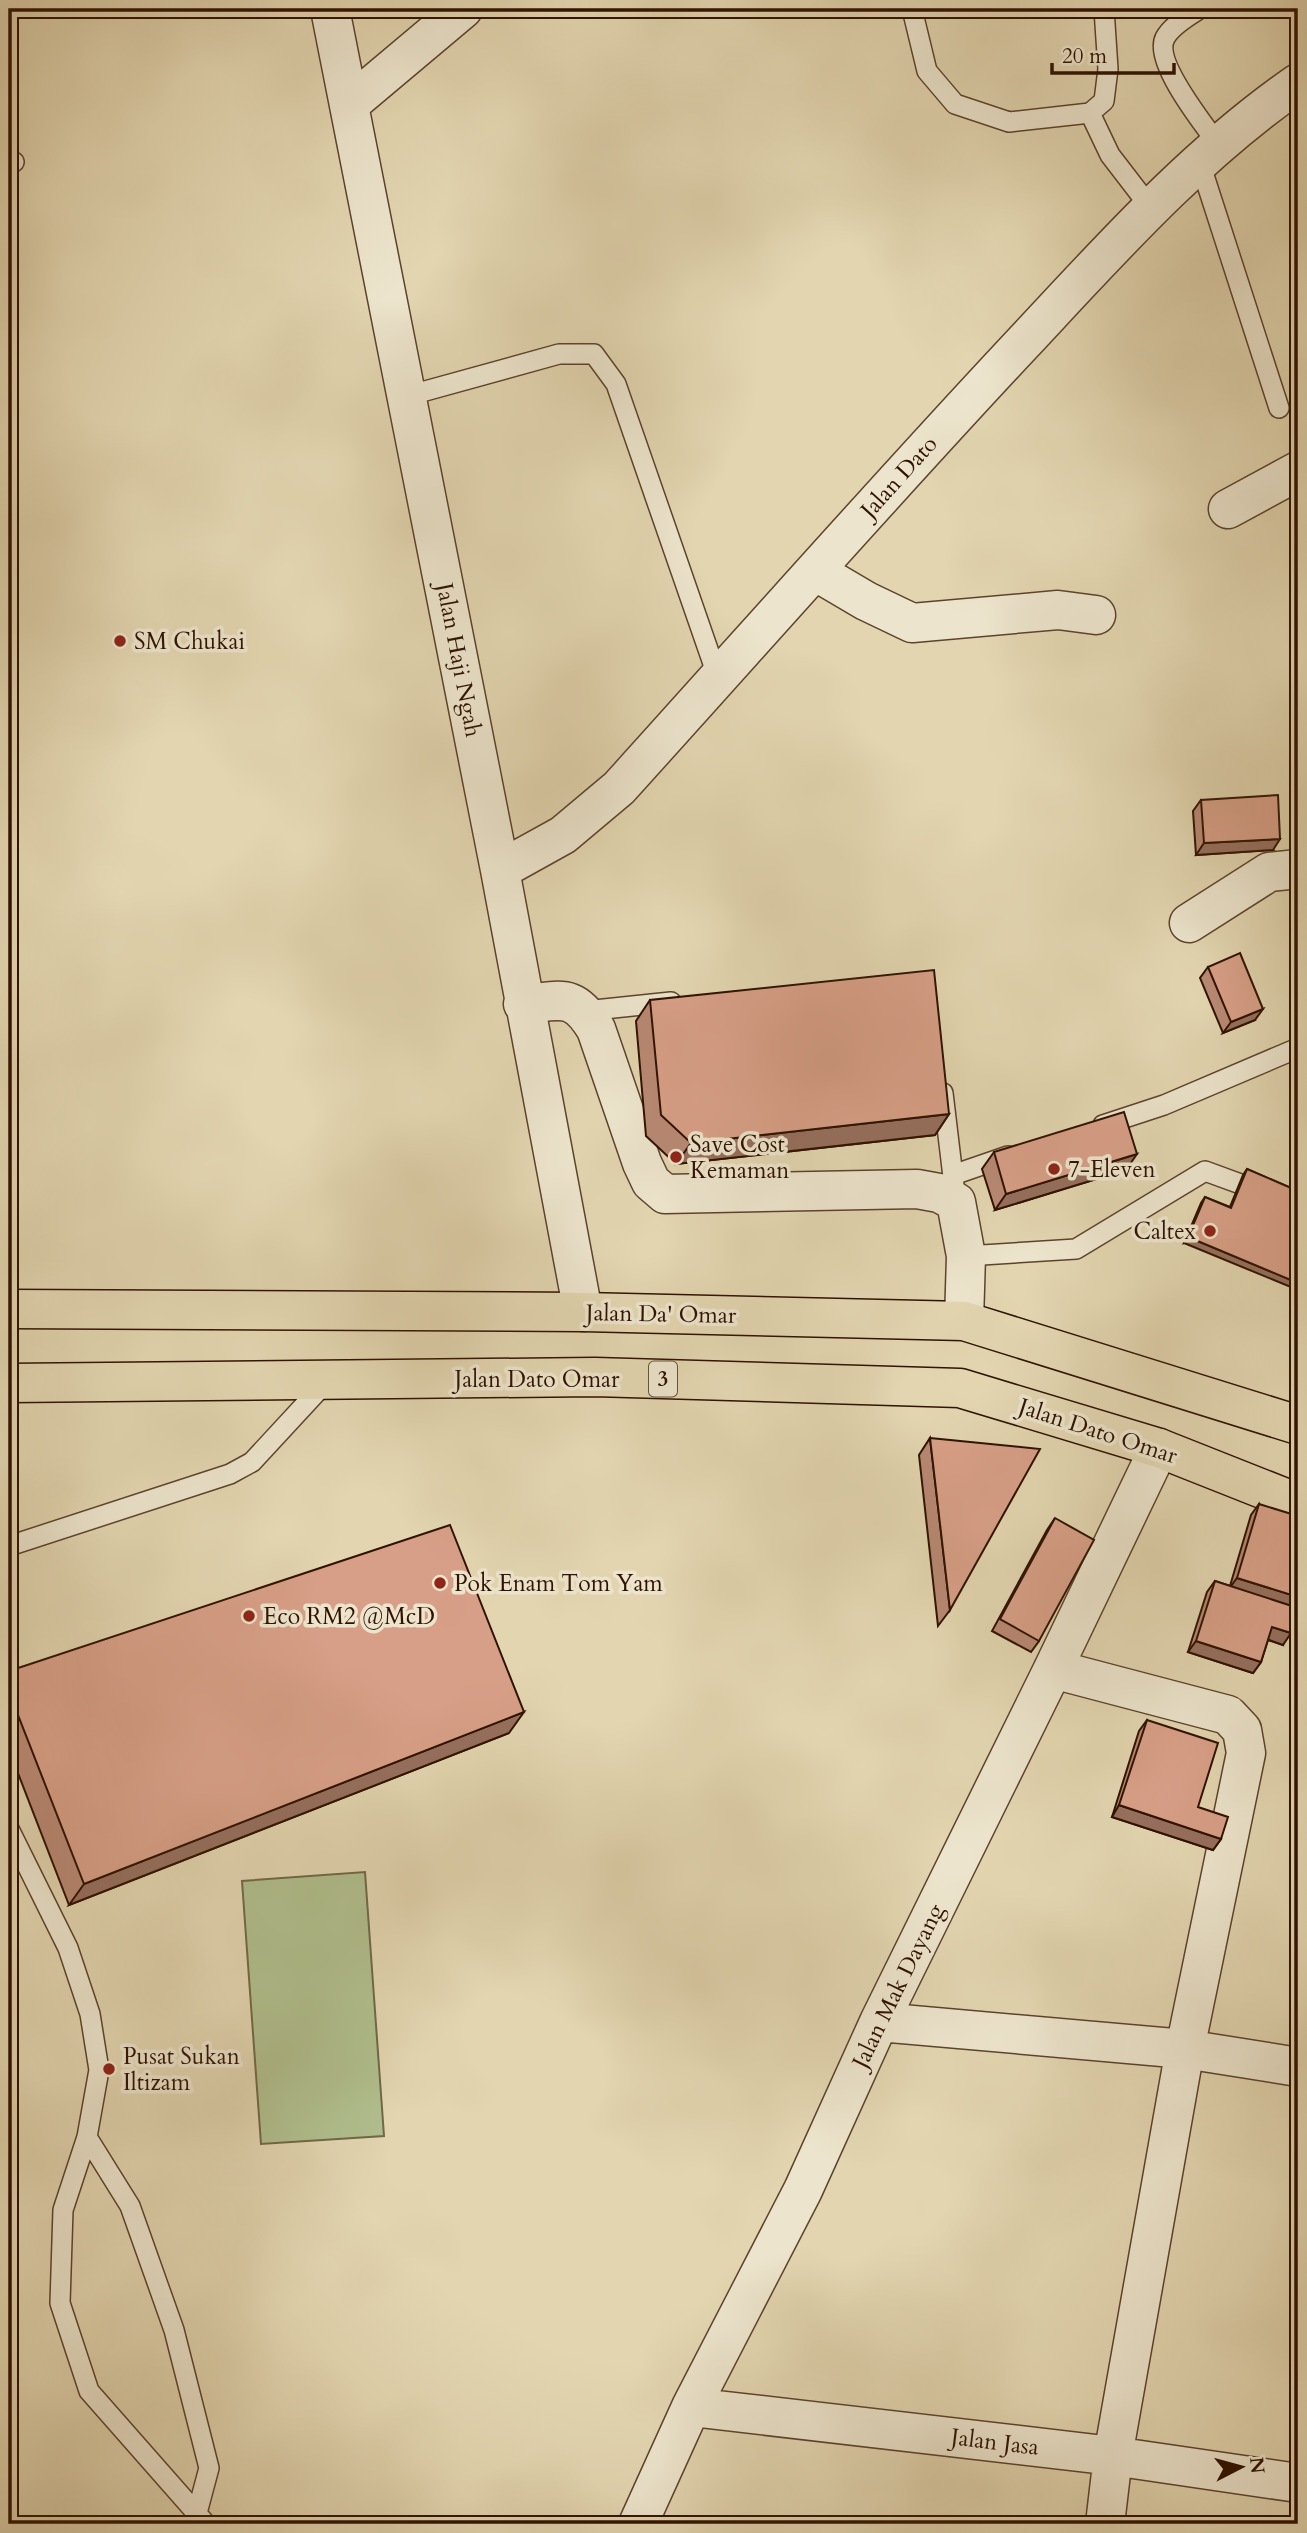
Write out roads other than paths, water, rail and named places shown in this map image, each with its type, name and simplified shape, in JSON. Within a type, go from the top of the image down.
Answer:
[{"type":"highway","name":"Jalan Da' Omar","points":[[9,1309],[583,1312],[964,1321],[1298,1425]]},
{"type":"highway","name":"Jalan Dato Omar","points":[[9,1383],[595,1377],[960,1388],[1159,1448],[1298,1503]]},
{"type":"street","name":"Jalan Haji Ngah","points":[[330,9],[500,870],[523,1004],[583,1312]]},
{"type":"street","points":[[350,104],[463,9]]},
{"type":"street","name":"Jalan Dato","points":[[500,870],[563,835],[620,788],[948,422],[1150,207],[1256,112],[1298,83]]},
{"type":"street","points":[[1228,509],[1298,471]]},
{"type":"street","points":[[815,571],[866,601],[912,623],[1058,610],[1096,615]]},
{"type":"street","points":[[1189,923],[1269,872],[1298,869]]},
{"type":"street","points":[[523,1004],[569,1001],[585,1011],[596,1029],[642,1163],[651,1182],[665,1194],[917,1189],[939,1192],[955,1188],[966,1256],[964,1321]]},
{"type":"street","name":"Jalan Mak Dayang","points":[[638,2524],[691,2407],[803,2190],[879,2022],[1159,1448]]},
{"type":"street","points":[[1053,1670],[1228,1716],[1242,1730],[1246,1753],[1185,2049],[1113,2456],[1105,2524]]},
{"type":"street","points":[[879,2022],[1185,2049],[1298,2067]]},
{"type":"street","name":"Jalan Jasa","points":[[691,2407],[1113,2456],[1298,2483]]},
{"type":"lane","points":[[912,9],[928,71],[956,104],[1009,122],[1090,113],[1104,101],[1108,69],[1104,9]]},
{"type":"lane","points":[[1199,9],[1176,25],[1164,39],[1163,52],[1209,152],[1279,408]]},
{"type":"lane","points":[[1090,113],[1110,155],[1150,207]]},
{"type":"lane","points":[[407,396],[559,354],[594,354],[616,384],[718,678]]},
{"type":"lane","points":[[585,1011],[692,1000]]},
{"type":"lane","points":[[1084,1131],[1164,1104],[1298,1048]]},
{"type":"lane","points":[[940,1069],[955,1188],[1032,1148]]},
{"type":"lane","points":[[966,1256],[1076,1249],[1205,1171],[1298,1205]]},
{"type":"lane","points":[[9,1546],[230,1474],[252,1462],[327,1381]]},
{"type":"lane","points":[[9,1829],[68,1948],[90,2014],[99,2070],[87,2137],[63,2210],[60,2303],[89,2391],[202,2519]]},
{"type":"lane","points":[[87,2137],[130,2206],[174,2330],[209,2468],[202,2519]]},
{"type":"place","name":"SM Chukai","points":[[120,641]]},
{"type":"place","name":"Save Cost Kemaman","points":[[676,1157]]},
{"type":"place","name":"7-Eleven","points":[[1054,1169]]},
{"type":"place","name":"Caltex","points":[[1210,1231]]},
{"type":"place","name":"Pok Enam Tom Yam","points":[[440,1583]]},
{"type":"place","name":"Eco RM2 @McD","points":[[249,1616]]},
{"type":"place","name":"Pusat Sukan Iltizam","points":[[109,2069]]}]
